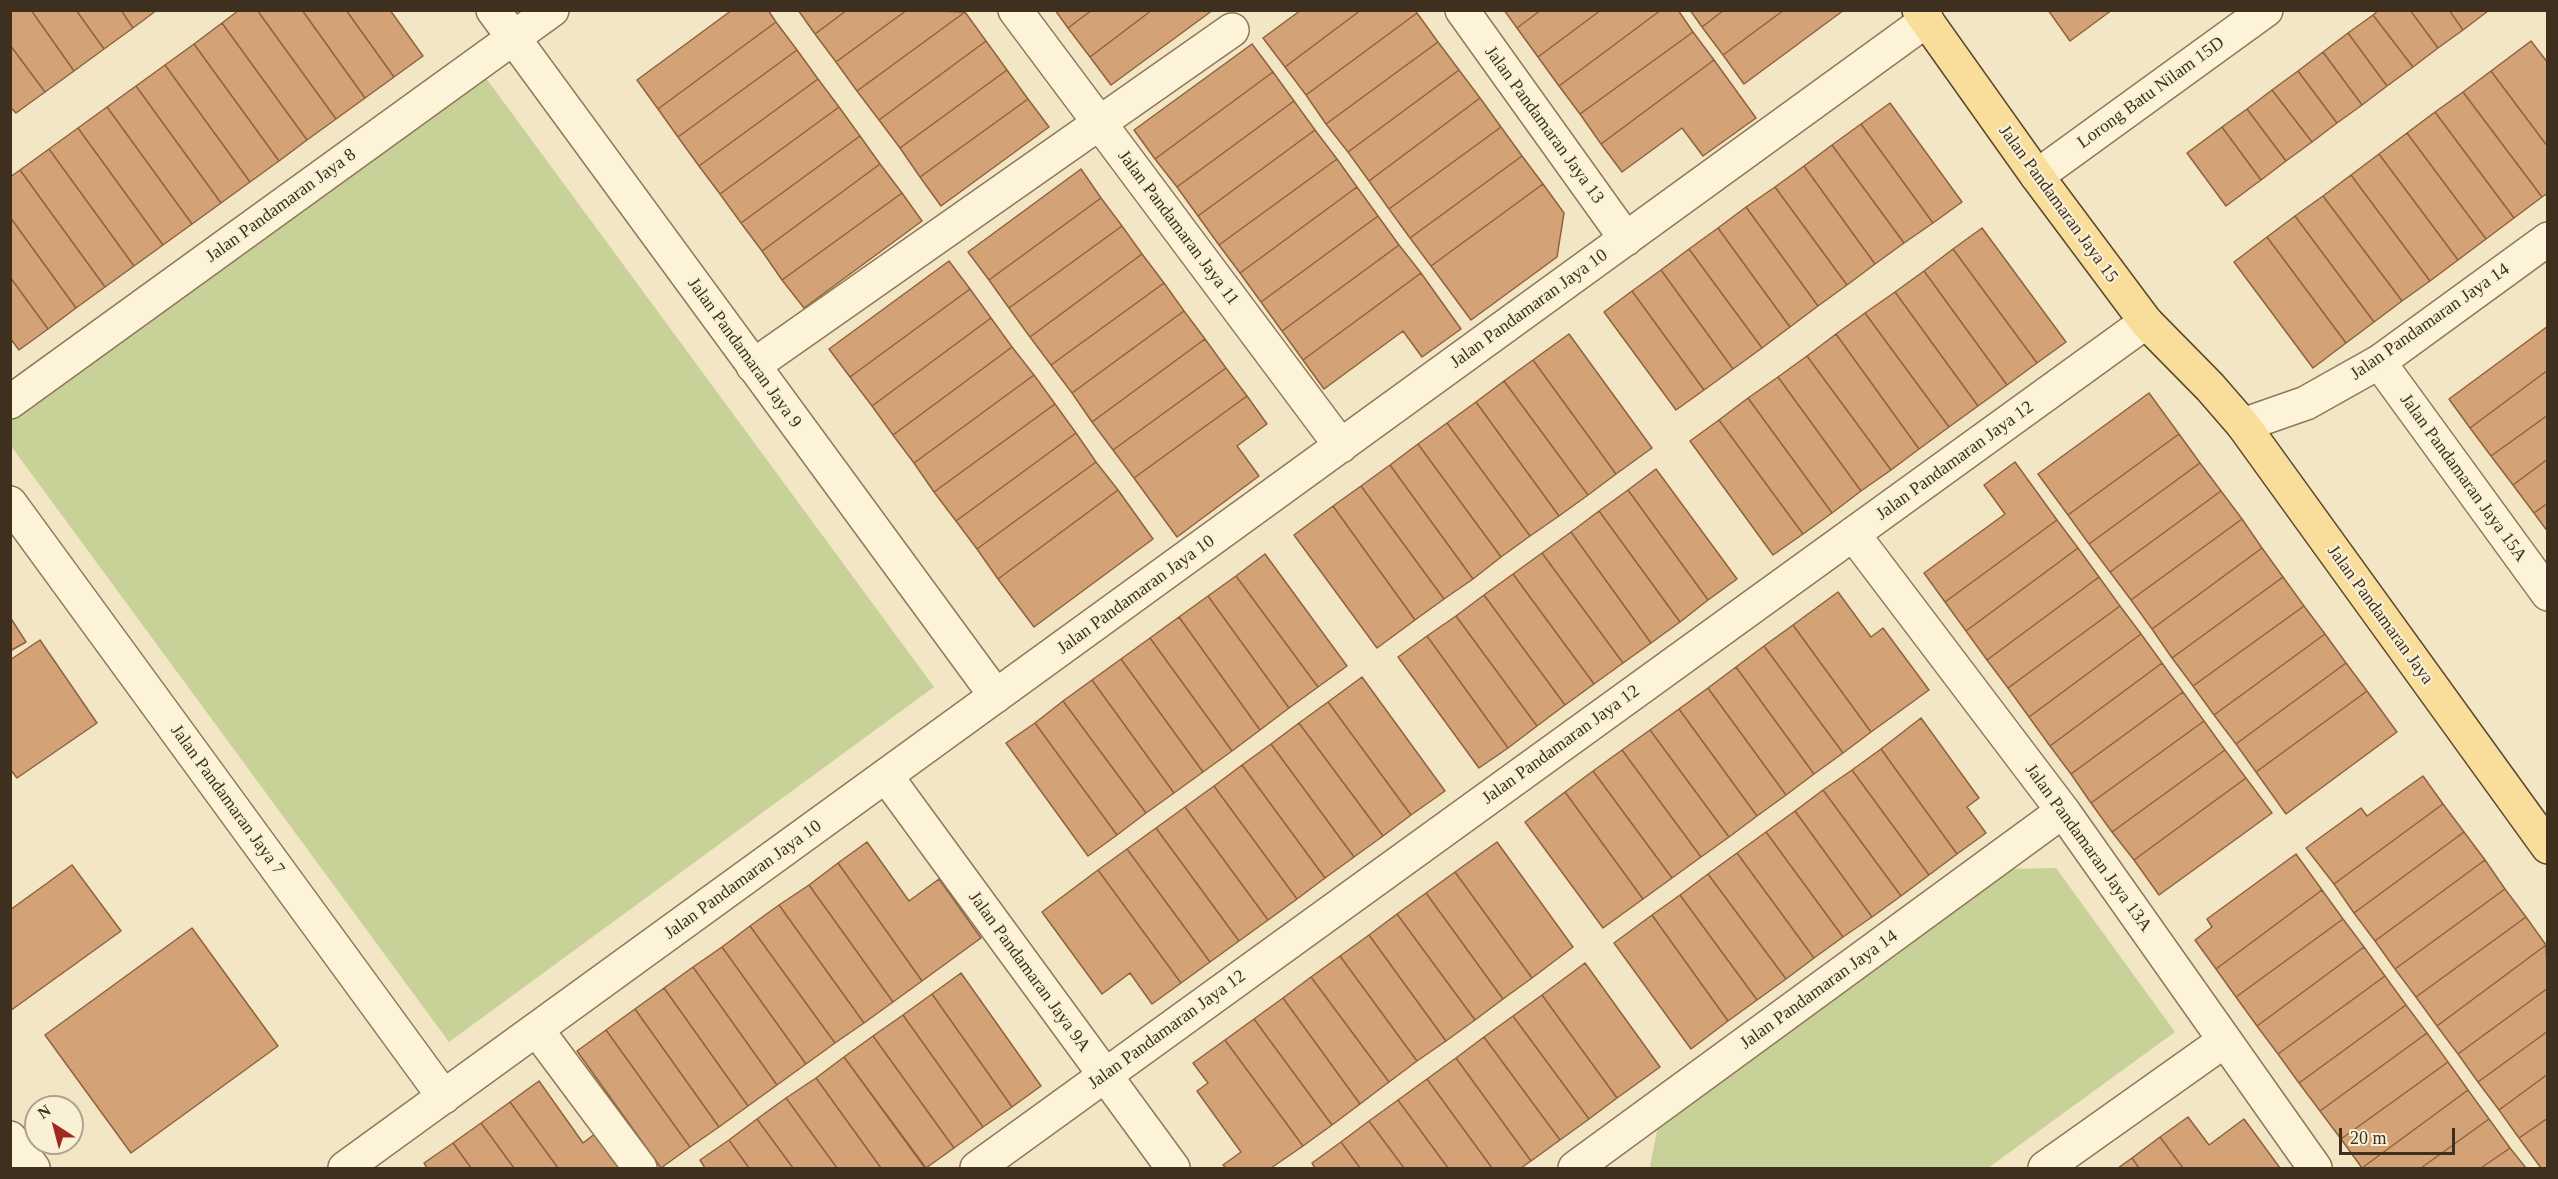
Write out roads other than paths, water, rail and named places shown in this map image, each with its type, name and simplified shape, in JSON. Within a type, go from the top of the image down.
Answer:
[{"type":"main road","name":"Jalan Pandamaran Jaya 15","points":[[1923,16],[2037,176],[2146,322],[2210,387]]},
{"type":"main road","name":"Jalan Pandamaran Jaya","points":[[2210,387],[2243,425],[2547,847]]},
{"type":"street","name":"Jalan Pandamaran Jaya 9","points":[[494,10],[996,696]]},
{"type":"street","name":"Jalan Pandamaran Jaya 8","points":[[10,402],[552,10]]},
{"type":"street","name":"Jalan Pandamaran Jaya 11","points":[[1016,10],[1341,446]]},
{"type":"street","name":"Jalan Pandamaran Jaya 13","points":[[1462,10],[1626,239]]},
{"type":"street","name":"Lorong Batu Nilam 15D","points":[[2037,176],[2266,10]]},
{"type":"street","name":"Jalan Pandamaran Jaya 10","points":[[345,1168],[1626,239],[1923,16]]},
{"type":"street","points":[[753,366],[1232,30]]},
{"type":"street","name":"Jalan Pandamaran Jaya 14","points":[[2243,425],[2306,403],[2379,362],[2547,239]]},
{"type":"street","name":"Jalan Pandamaran Jaya 12","points":[[977,1168],[2146,322]]},
{"type":"street","name":"Jalan Pandamaran Jaya 15A","points":[[2379,362],[2547,594]]},
{"type":"street","name":"Jalan Pandamaran Jaya 7","points":[[10,503],[444,1097]]},
{"type":"street","name":"Jalan Pandamaran Jaya 13A","points":[[1853,534],[2063,811],[2315,1168]]},
{"type":"street","name":"Jalan Pandamaran Jaya 9A","points":[[886,776],[1173,1168]]},
{"type":"street","name":"Jalan Pandamaran Jaya 14","points":[[1575,1168],[1614,1158],[2063,811]]},
{"type":"street","points":[[537,1030],[640,1168]]},
{"type":"street","points":[[2045,1168],[2224,1041]]},
{"type":"street","points":[[10,1138],[33,1168]]}]
